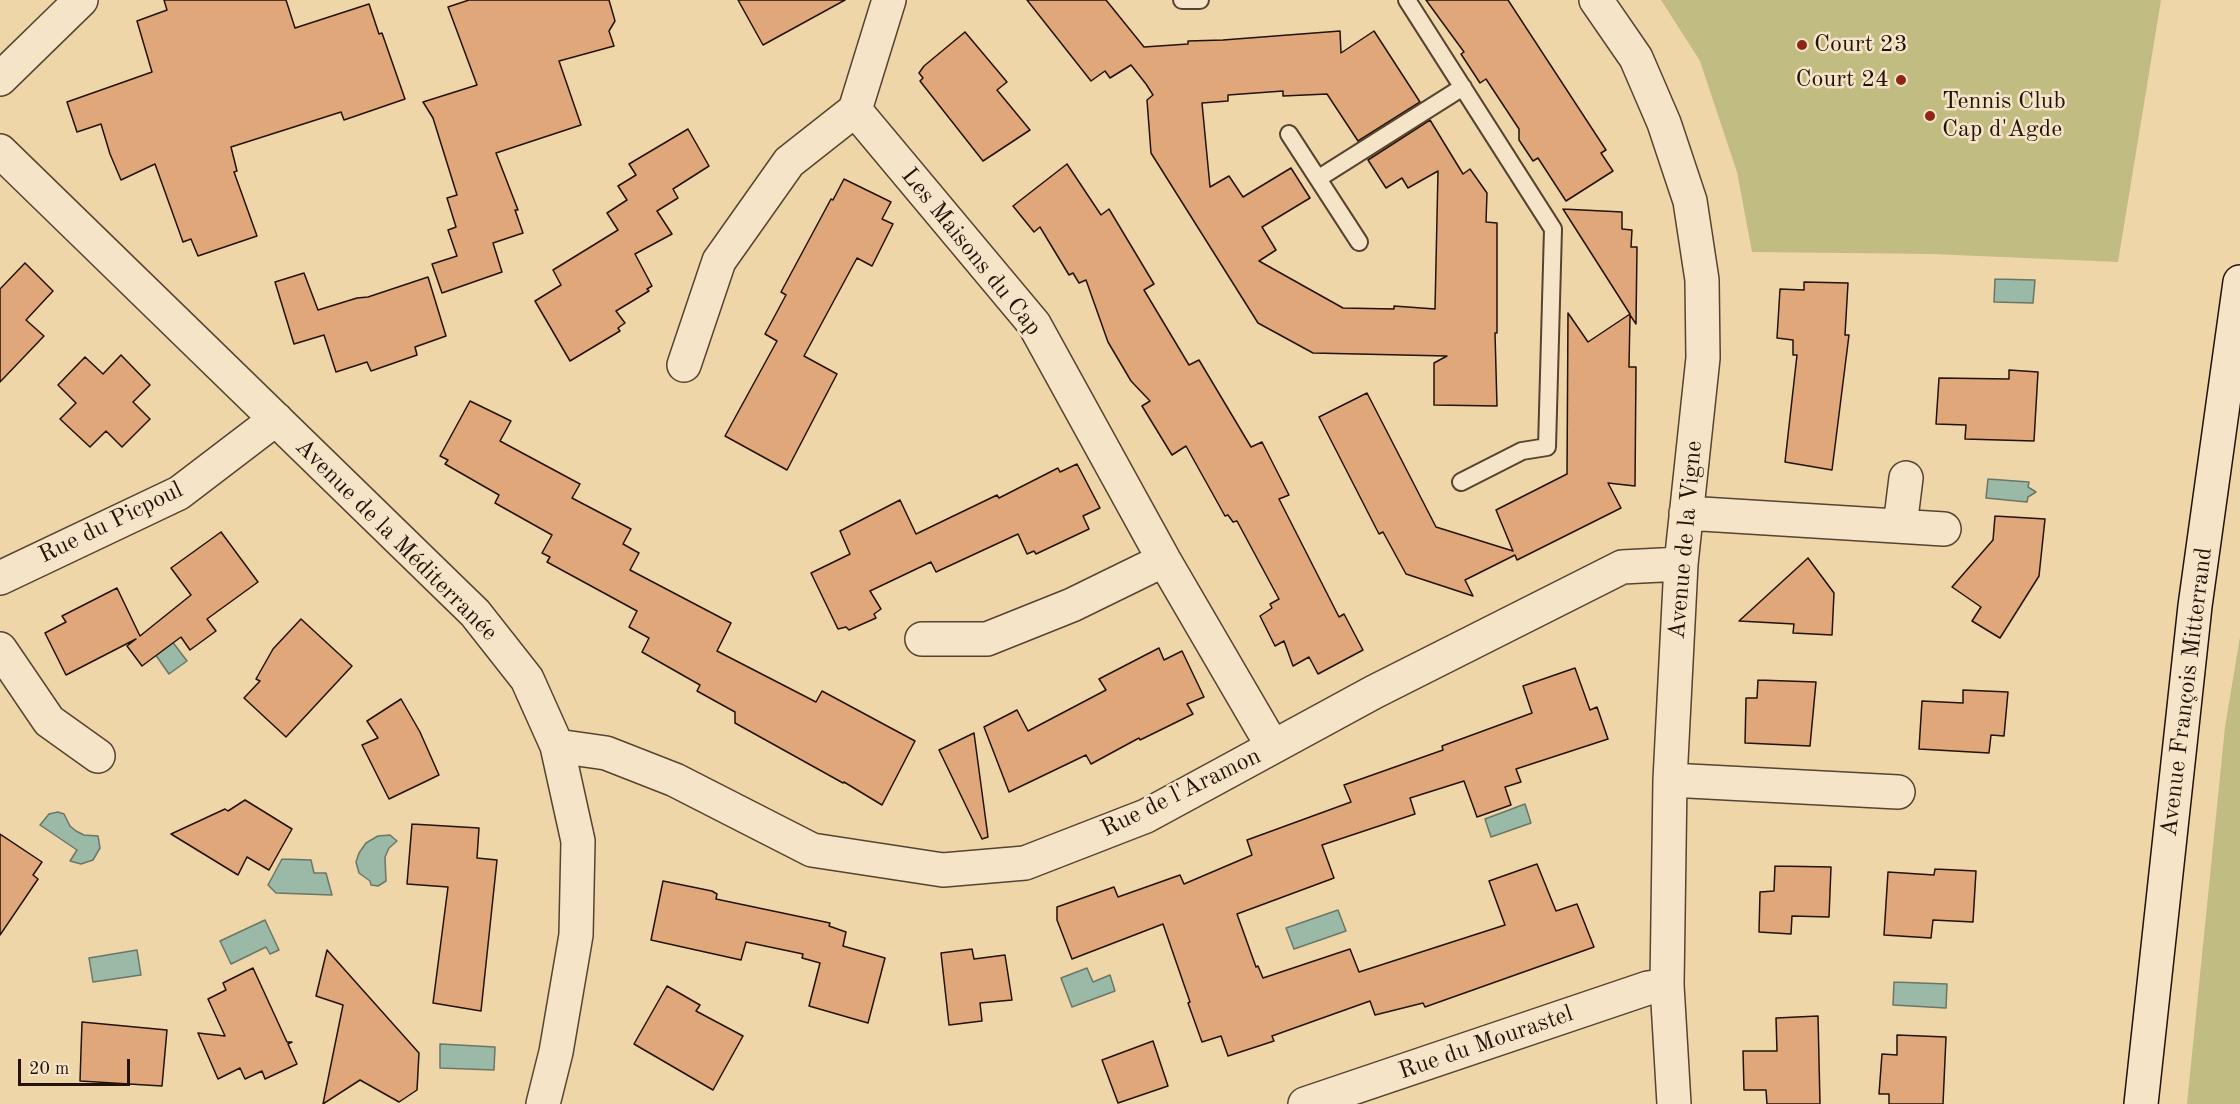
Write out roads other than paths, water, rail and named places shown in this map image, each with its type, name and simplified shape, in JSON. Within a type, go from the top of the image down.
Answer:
[{"type":"street","points":[[0,79],[81,0]]},
{"type":"street","points":[[684,365],[719,261],[789,162],[855,110],[889,0]]},
{"type":"street","name":"Avenue de la Vigne","points":[[1596,0],[1636,58],[1664,123],[1690,201],[1702,280],[1703,358],[1681,564],[1670,780],[1667,985],[1674,1104]]},
{"type":"street","name":"Les Maisons du Cap","points":[[855,110],[1034,324],[1164,560],[1273,747]]},
{"type":"street","name":"Avenue de la Méditerranée","points":[[0,151],[475,613],[527,679],[557,746],[578,841],[576,935],[556,1053],[543,1104]]},
{"type":"street","name":"Avenue François Mitterrand","points":[[2141,1104],[2195,606],[2240,282]]},
{"type":"street","name":"Rue du Picpoul","points":[[0,578],[179,493],[276,419]]},
{"type":"street","points":[[1900,526],[1906,478]]},
{"type":"street","points":[[1686,513],[1944,529]]},
{"type":"street","points":[[922,639],[987,639],[1072,605],[1164,560]]},
{"type":"street","name":"Rue de l'Aramon","points":[[557,746],[606,753],[675,780],[812,850],[943,870],[1025,863],[1146,816],[1374,692],[1622,567],[1681,564]]},
{"type":"street","points":[[0,649],[49,721],[98,756]]},
{"type":"street","points":[[1670,780],[1898,792]]},
{"type":"street","name":"Rue du Mourastel","points":[[1305,1104],[1648,988],[1667,985]]},
{"type":"lane","points":[[1182,0],[1200,0]]},
{"type":"lane","points":[[1407,0],[1553,229],[1547,447],[1522,451],[1461,482]]},
{"type":"lane","points":[[1319,178],[1463,87]]},
{"type":"lane","points":[[1289,134],[1359,242]]},
{"type":"place","name":"Court 23","points":[[1802,45]]},
{"type":"place","name":"Court 24","points":[[1901,80]]},
{"type":"place","name":"Tennis Club Cap d'Agde","points":[[1930,116]]}]
